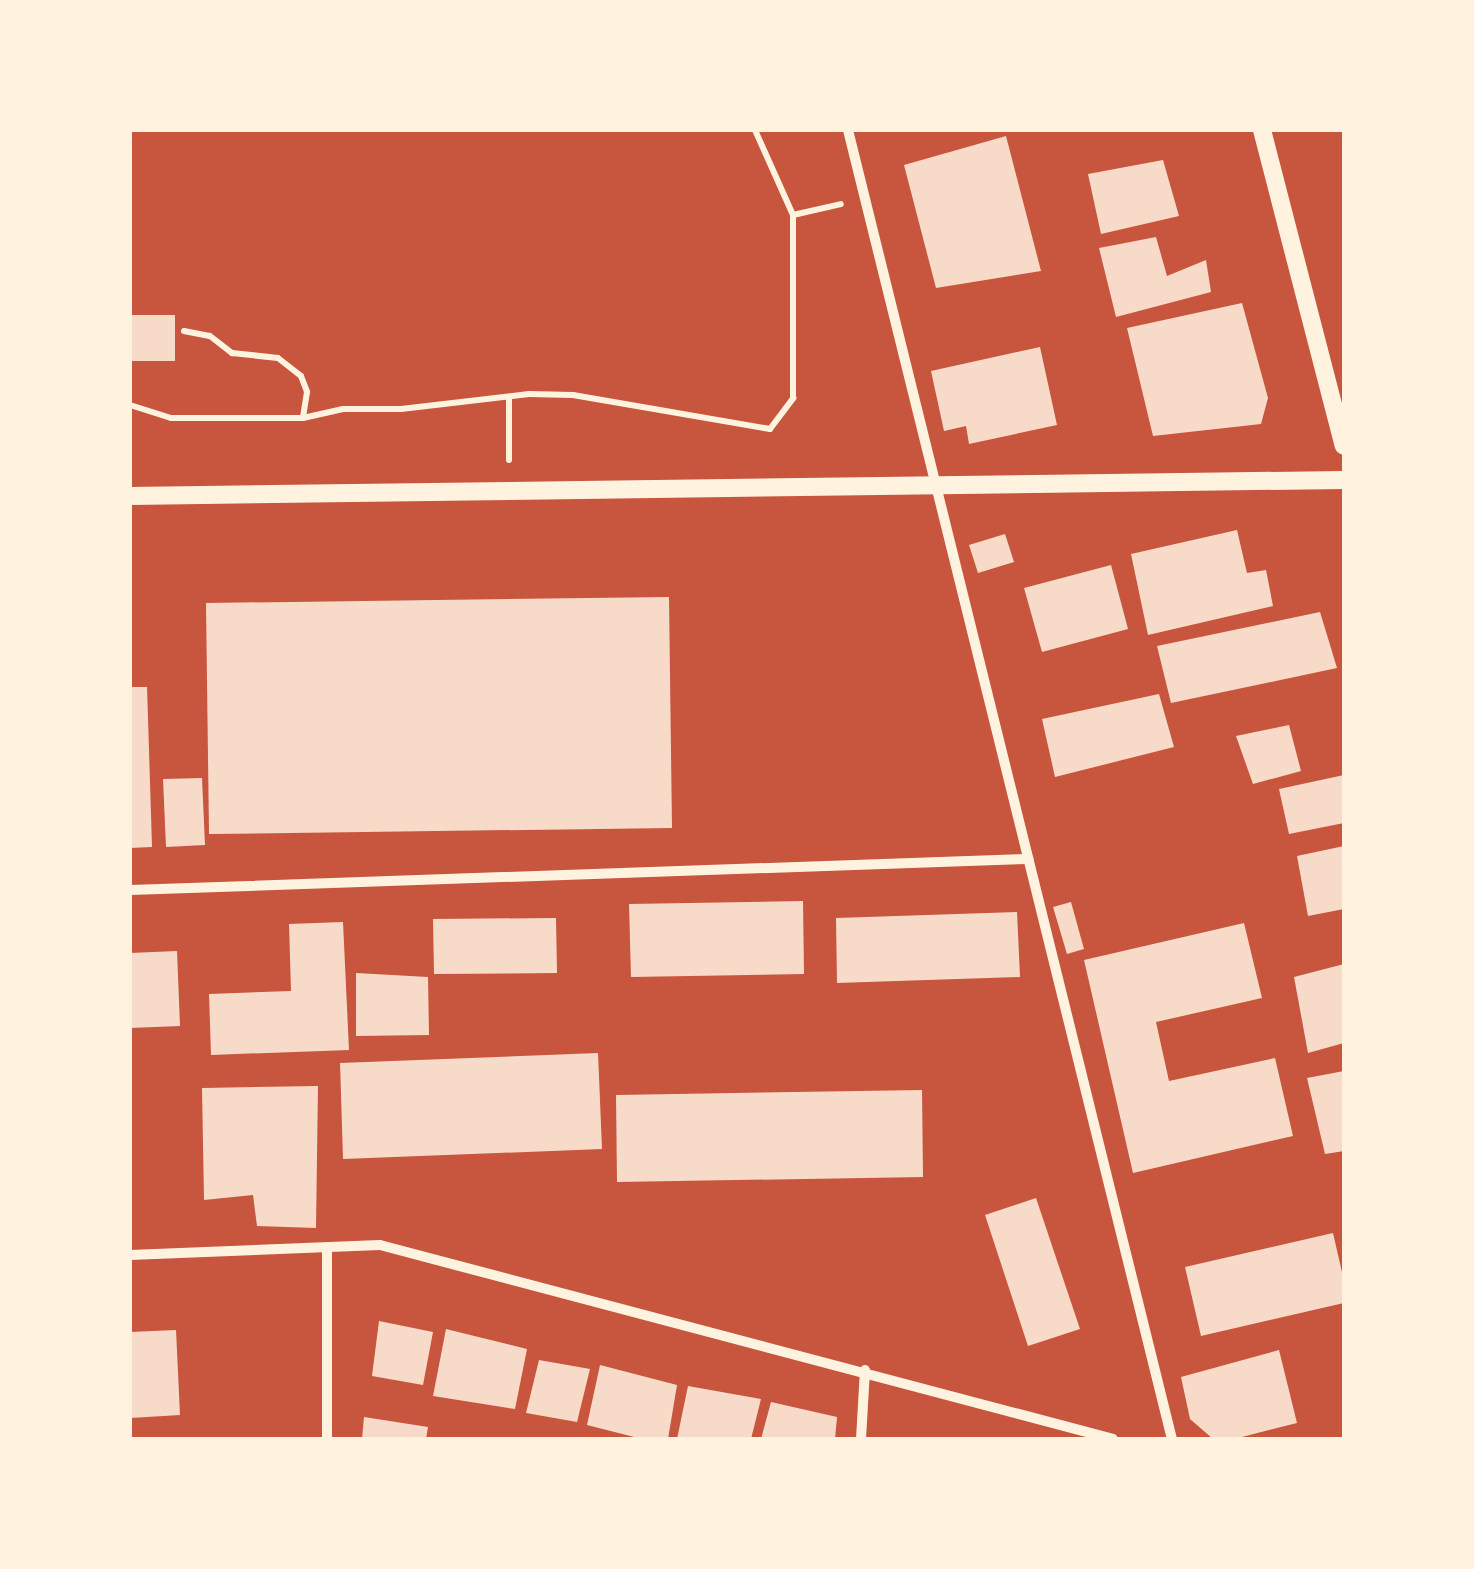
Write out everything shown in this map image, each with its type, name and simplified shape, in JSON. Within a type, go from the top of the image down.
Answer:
[{"type":"street","points":[[848,130],[1172,1439]]},
{"type":"street","points":[[1262,130],[1344,446]]},
{"type":"street","points":[[130,496],[1344,480]]},
{"type":"street","points":[[130,890],[1028,860]]},
{"type":"street","points":[[130,1255],[380,1245],[865,1370],[1114,1439]]},
{"type":"street","points":[[326,1247],[326,1439]]},
{"type":"street","points":[[861,1439],[865,1370]]},
{"type":"path","points":[[130,405],[171,418],[303,418],[343,409],[402,409],[510,396],[573,395],[627,401],[770,429],[793,398],[793,215],[768,169],[754,130]]},
{"type":"path","points":[[793,215],[865,198]]},
{"type":"path","points":[[184,331],[210,336],[232,353],[278,358],[301,376],[308,392],[303,418]]},
{"type":"path","points":[[510,396],[510,461]]},
{"type":"building","points":[[1006,136],[1041,271],[936,288],[904,165]]},
{"type":"building","points":[[1163,160],[1179,216],[1101,234],[1088,174]]},
{"type":"building","points":[[1156,237],[1167,276],[1206,260],[1211,292],[1116,317],[1099,248]]},
{"type":"building","points":[[1242,303],[1268,398],[1261,424],[1153,436],[1127,328]]},
{"type":"building","points":[[130,315],[175,315],[175,361],[130,361]]},
{"type":"building","points":[[1040,347],[1057,425],[969,444],[966,426],[944,431],[931,371]]},
{"type":"building","points":[[1237,530],[1247,573],[1266,570],[1273,606],[1148,635],[1131,554]]},
{"type":"building","points":[[1005,534],[1014,562],[978,573],[969,545]]},
{"type":"building","points":[[1111,565],[1128,629],[1042,652],[1024,588]]},
{"type":"building","points":[[669,597],[672,828],[209,834],[206,603]]},
{"type":"building","points":[[1320,612],[1337,668],[1171,703],[1157,646]]},
{"type":"building","points":[[130,687],[147,687],[152,847],[130,848]]},
{"type":"building","points":[[1159,694],[1174,747],[1055,777],[1042,719]]},
{"type":"building","points":[[1289,725],[1301,771],[1253,784],[1236,736]]},
{"type":"building","points":[[1344,775],[1344,823],[1289,834],[1279,789]]},
{"type":"building","points":[[202,778],[205,845],[166,847],[163,779]]},
{"type":"building","points":[[1344,846],[1344,909],[1308,916],[1297,856]]},
{"type":"building","points":[[803,901],[804,974],[631,977],[629,904]]},
{"type":"building","points":[[1071,902],[1084,949],[1067,954],[1053,907]]},
{"type":"building","points":[[1017,912],[1020,977],[837,983],[836,918]]},
{"type":"building","points":[[556,918],[557,973],[434,974],[433,919]]},
{"type":"building","points":[[343,922],[349,1050],[211,1055],[209,994],[291,991],[289,924]]},
{"type":"building","points":[[1244,923],[1262,998],[1156,1022],[1169,1081],[1275,1058],[1293,1136],[1133,1173],[1084,960]]},
{"type":"building","points":[[177,951],[180,1026],[130,1028],[130,953]]},
{"type":"building","points":[[1344,964],[1344,1043],[1308,1053],[1294,977]]},
{"type":"building","points":[[356,973],[428,977],[429,1035],[356,1036]]},
{"type":"building","points":[[598,1053],[602,1149],[343,1159],[340,1063]]},
{"type":"building","points":[[1344,1071],[1344,1151],[1325,1154],[1307,1078]]},
{"type":"building","points":[[318,1086],[316,1228],[257,1226],[253,1195],[204,1200],[202,1088]]},
{"type":"building","points":[[922,1090],[923,1177],[617,1182],[616,1095]]},
{"type":"building","points":[[1036,1198],[1080,1329],[1028,1346],[985,1215]]},
{"type":"building","points":[[1333,1233],[1344,1281],[1344,1303],[1201,1336],[1185,1267]]},
{"type":"building","points":[[379,1321],[433,1332],[423,1385],[372,1376]]},
{"type":"building","points":[[446,1329],[527,1349],[515,1409],[433,1396]]},
{"type":"building","points":[[176,1330],[180,1415],[130,1418],[130,1332]]},
{"type":"building","points":[[1279,1350],[1297,1423],[1234,1439],[1213,1439],[1190,1419],[1181,1377]]},
{"type":"building","points":[[539,1360],[590,1369],[577,1422],[526,1413]]},
{"type":"building","points":[[600,1365],[677,1385],[668,1439],[642,1439],[587,1425]]},
{"type":"building","points":[[688,1386],[761,1399],[751,1439],[677,1439]]},
{"type":"building","points":[[771,1402],[837,1417],[835,1439],[761,1439]]},
{"type":"building","points":[[364,1417],[428,1427],[426,1439],[362,1439]]}]
